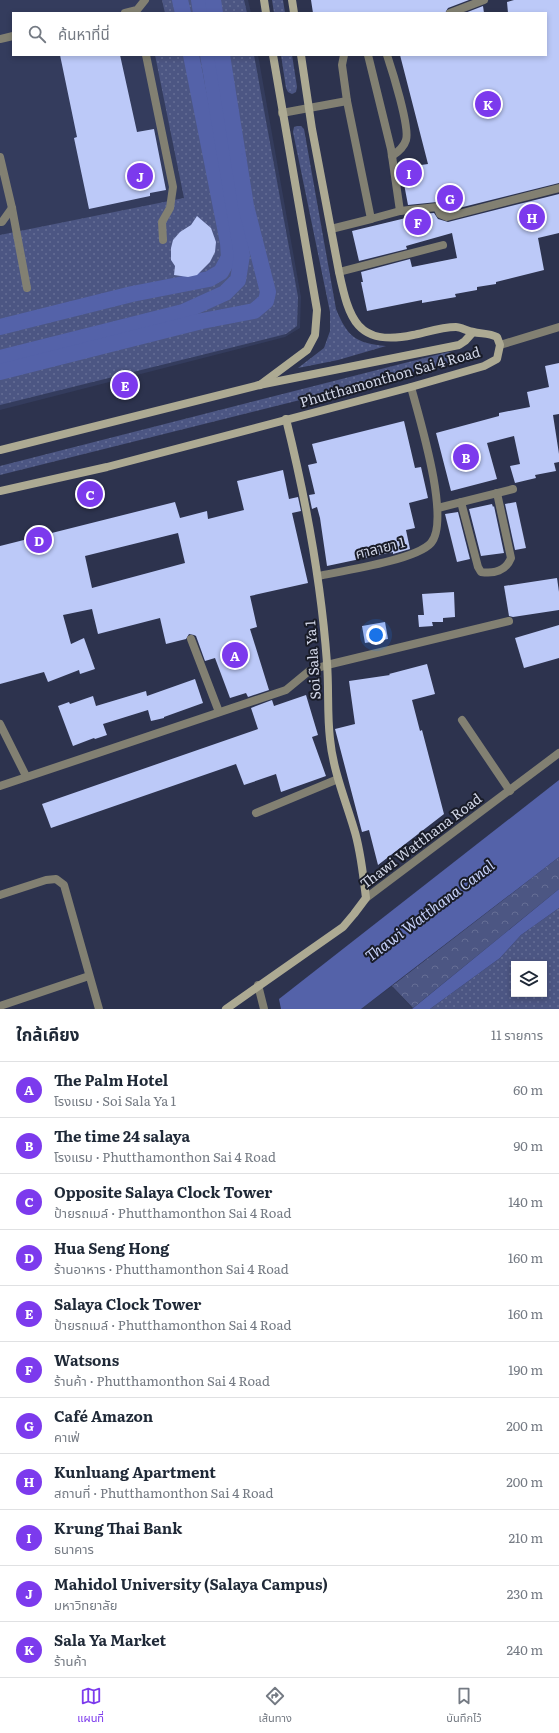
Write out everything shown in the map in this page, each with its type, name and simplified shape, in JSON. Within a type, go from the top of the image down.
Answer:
[{"type":"main road","points":[[264,0],[266,12]]},
{"type":"main road","points":[[292,0],[294,12]]},
{"type":"main road","points":[[259,385],[307,350],[315,335],[317,310],[273,56]]},
{"type":"main road","points":[[301,56],[308,108],[339,272],[344,294],[355,322],[367,333],[381,338],[400,338],[456,326],[473,332]]},
{"type":"main road","name":"Phutthamonthon Sai 4 Road","points":[[0,450],[259,385],[459,345],[473,332],[487,333],[497,337],[500,345],[497,359],[484,366],[411,387],[107,467],[0,491]]},
{"type":"main road","name":"Soi Sala Ya 1","points":[[286,419],[303,488],[318,576],[328,665],[330,739],[338,779],[355,831],[366,898]]},
{"type":"main road","name":"Thawi Watthana Road","points":[[226,1009],[258,985],[343,927],[366,898]]},
{"type":"street","points":[[138,12],[145,0]]},
{"type":"street","points":[[453,12],[484,0]]},
{"type":"street","points":[[0,39],[12,36]]},
{"type":"street","points":[[146,56],[173,187],[170,208],[162,222],[163,240]]},
{"type":"street","points":[[344,56],[342,65],[347,101],[371,219]]},
{"type":"street","points":[[368,56],[392,156],[400,211]]},
{"type":"street","points":[[387,56],[395,79],[407,139],[403,147],[392,156]]},
{"type":"street","points":[[282,113],[347,101]]},
{"type":"street","points":[[0,157],[12,208],[27,288]]},
{"type":"street","points":[[332,229],[400,211],[437,207],[440,214],[447,217],[559,188]]},
{"type":"street","points":[[0,222],[2,222],[12,208]]},
{"type":"street","points":[[339,272],[443,245]]},
{"type":"street","points":[[500,345],[559,327]]},
{"type":"street","name":"ศาลายา 1","points":[[318,576],[412,555],[431,543],[438,525],[438,508],[432,474],[411,387]]},
{"type":"street","points":[[438,508],[513,489]]},
{"type":"street","points":[[461,502],[478,567],[482,572],[489,573],[502,570],[509,564],[511,558],[498,493]]},
{"type":"street","points":[[0,786],[26,776],[286,690],[309,671],[328,665],[509,621]]},
{"type":"street","points":[[191,639],[220,712]]},
{"type":"street","points":[[462,720],[510,791]]},
{"type":"street","points":[[0,724],[26,776]]},
{"type":"street","name":"Thawi Watthana Road","points":[[366,898],[559,753]]},
{"type":"street","points":[[256,813],[338,779]]},
{"type":"street","points":[[0,895],[46,880],[56,879],[64,885],[99,1009]]},
{"type":"street","points":[[0,1006],[89,976]]},
{"type":"street","points":[[258,985],[263,1005]]},
{"type":"shaded area","points":[[0,0],[248,0],[251,12],[12,12],[12,56],[258,56],[301,297],[300,328],[285,337],[0,410]]},
{"type":"shaded area","points":[[392,986],[413,1009],[361,1009]]},
{"type":"green space","points":[[162,0],[244,0],[247,12],[165,12]]},
{"type":"green space","points":[[272,0],[283,0],[285,12],[274,12]]},
{"type":"green space","points":[[155,56],[254,56],[298,297],[297,326],[286,334],[0,405],[0,235],[184,198]]},
{"type":"green space","points":[[281,56],[292,56],[297,87],[296,92],[292,94],[288,92],[286,88]]},
{"type":"green space","points":[[301,126],[304,129],[336,309],[340,319],[349,333],[360,341],[386,346],[338,360],[298,368],[324,348],[330,331],[330,312],[293,132],[294,127]]},
{"type":"green space","points":[[448,352],[452,353],[454,356],[452,362],[0,475],[0,466]]},
{"type":"green space","points":[[559,857],[559,889],[413,1008],[392,986]]},
{"type":"green space","points":[[559,908],[559,1009],[430,1009],[500,958],[521,935]]},
{"type":"water","name":"Thawi Watthana Canal","points":[[559,780],[559,857],[361,1009],[281,1009],[279,999]]},
{"type":"water","points":[[559,889],[559,908],[521,935],[500,958],[430,1009],[412,1009]]},
{"type":"building","points":[[311,0],[469,0],[448,8],[446,12],[313,12]]},
{"type":"building","points":[[514,0],[559,0],[559,183],[447,211],[444,210],[440,203],[437,202],[408,205],[401,168],[428,164],[400,56],[547,56],[547,12],[508,12],[507,2]]},
{"type":"building","points":[[483,6],[484,12],[468,12]]},
{"type":"building","points":[[60,56],[120,56],[137,132],[154,129],[166,190],[150,193],[150,196],[89,209],[74,138],[77,137]]},
{"type":"building","points":[[559,194],[559,233],[538,238],[544,270],[496,282],[496,284],[477,287],[477,290],[455,294],[456,297],[422,303],[422,300],[367,311],[361,282],[363,282],[361,272],[410,259],[412,267],[457,258],[452,233],[406,246],[407,249],[359,261],[352,231],[410,217],[410,215],[434,213],[438,219],[448,222]]},
{"type":"building","points":[[197,216],[211,228],[216,242],[215,252],[210,262],[197,275],[188,277],[174,275],[175,266],[171,260],[173,240],[180,232],[191,225]]},
{"type":"building","points":[[559,363],[559,414],[553,415],[559,454],[559,462],[554,463],[556,471],[535,475],[536,478],[515,483],[510,466],[520,464],[514,436],[487,443],[497,479],[451,491],[436,433],[499,416],[499,413],[530,407],[527,392],[549,387],[545,366]]},
{"type":"building","points":[[404,421],[415,468],[421,467],[428,498],[409,503],[415,528],[406,530],[410,549],[393,554],[393,552],[327,566],[320,518],[317,507],[312,509],[309,495],[315,494],[308,465],[317,463],[312,444]]},
{"type":"building","points":[[283,470],[289,499],[298,497],[301,511],[292,513],[308,583],[250,596],[257,627],[250,629],[269,690],[248,697],[246,693],[230,698],[215,658],[205,661],[196,636],[189,634],[186,639],[166,644],[160,618],[98,634],[92,609],[63,615],[71,644],[84,638],[95,669],[80,674],[79,670],[48,682],[44,672],[0,684],[0,546],[175,502],[180,518],[207,511],[208,519],[244,510],[237,481]],"holes":[[[178,533],[185,563],[92,588],[85,556]]]},
{"type":"building","points":[[516,502],[526,548],[515,550],[505,504]]},
{"type":"building","points":[[492,504],[493,507],[494,506],[504,553],[481,556],[469,509]]},
{"type":"building","points":[[458,512],[470,559],[457,562],[445,514]]},
{"type":"building","points":[[557,578],[559,610],[513,617],[509,616],[504,586]]},
{"type":"building","points":[[454,592],[455,617],[443,618],[443,622],[432,622],[433,626],[419,627],[418,615],[424,615],[422,594]]},
{"type":"building","points":[[385,622],[388,639],[365,643],[362,626]]},
{"type":"building","points":[[559,625],[559,658],[524,668],[515,638]]},
{"type":"building","points":[[427,664],[435,694],[412,700],[420,731],[422,730],[444,814],[378,865],[369,830],[362,832],[335,729],[355,724],[349,681],[390,675],[389,674]]},
{"type":"building","points":[[195,679],[203,703],[164,718],[151,721],[148,710],[103,724],[107,735],[73,746],[58,706],[69,702],[70,704],[93,696],[96,706],[146,691],[147,696]]},
{"type":"building","points":[[306,695],[318,735],[312,737],[326,776],[281,792],[276,774],[244,785],[236,764],[51,828],[42,804],[258,729],[251,708],[272,700],[274,706]]},
{"type":"waterway","points":[[180,0],[183,12]]},
{"type":"waterway","points":[[199,0],[201,12]]},
{"type":"waterway","points":[[213,0],[215,12]]},
{"type":"waterway","points":[[0,327],[132,294],[209,279],[221,272],[229,257],[228,243],[191,56]]},
{"type":"waterway","points":[[0,358],[183,312],[225,293],[238,280],[242,255],[208,56]]},
{"type":"waterway","points":[[0,372],[202,321],[254,311],[266,301],[268,292],[246,206],[222,56]]},
{"type":"place","name":"Sala Ya Market","points":[[488,104]]},
{"type":"place","name":"Krung Thai Bank","points":[[409,173]]},
{"type":"place","name":"Mahidol University (Salaya Campus)","points":[[140,176]]},
{"type":"place","name":"Café Amazon","points":[[450,198]]},
{"type":"place","name":"Kunluang Apartment","points":[[532,217]]},
{"type":"place","name":"Watsons","points":[[418,222]]},
{"type":"place","name":"Salaya Clock Tower","points":[[125,385]]},
{"type":"place","name":"The time 24 salaya","points":[[466,457]]},
{"type":"place","name":"Opposite Salaya Clock Tower","points":[[90,494]]},
{"type":"place","name":"Hua Seng Hong","points":[[39,540]]},
{"type":"place","name":"The Palm Hotel","points":[[235,655]]}]
